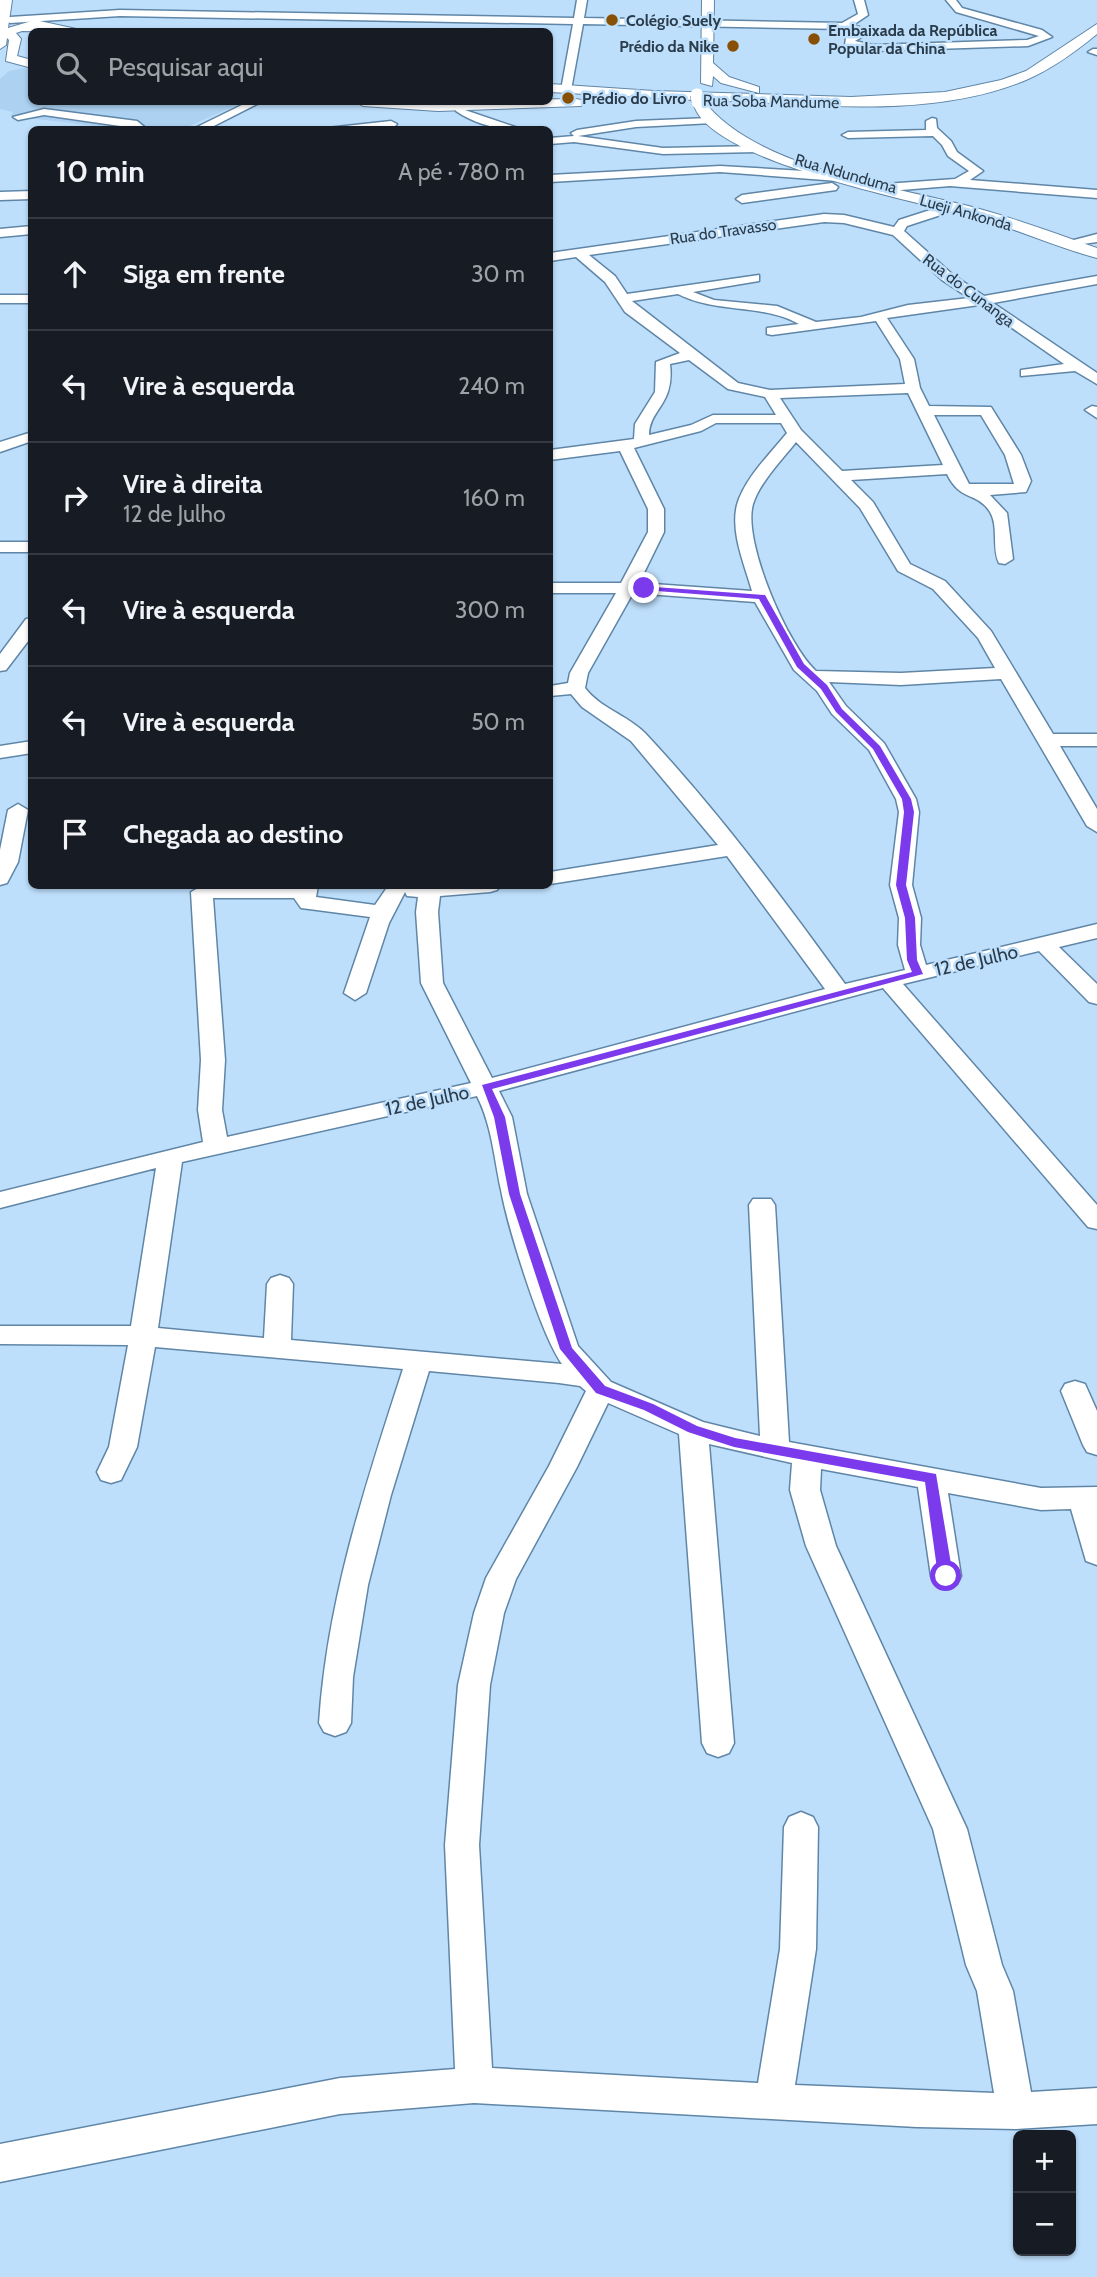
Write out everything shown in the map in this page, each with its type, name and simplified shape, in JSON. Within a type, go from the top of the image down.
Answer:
[{"type":"main road","points":[[701,0],[707,64],[702,96]]},
{"type":"main road","points":[[708,0],[703,24],[702,96],[718,123]]},
{"type":"main road","points":[[0,45],[4,8],[53,27]]},
{"type":"main road","points":[[28,64],[10,58],[15,39],[8,32],[21,27],[59,28]]},
{"type":"main road","points":[[553,88],[643,94],[890,100],[954,95],[1000,85],[1040,69],[1097,28]]},
{"type":"main road","points":[[1080,61],[1096,51]]},
{"type":"main road","points":[[707,64],[718,76],[735,85],[794,96],[925,96],[1000,85]]},
{"type":"main road","points":[[0,68],[28,65]]},
{"type":"main road","points":[[1000,85],[1002,89],[1022,92]]},
{"type":"main road","points":[[566,90],[684,90],[702,96]]},
{"type":"main road","name":"Rua Ndunduma","points":[[702,96],[718,123],[771,150],[1076,241],[1097,251]]},
{"type":"main road","name":"Rua Soba Mandume","points":[[553,103],[680,99],[926,106]]},
{"type":"main road","points":[[553,104],[661,102],[685,106],[718,123]]},
{"type":"main road","points":[[743,113],[762,107],[793,105],[979,104]]},
{"type":"main road","points":[[397,105],[521,105]]},
{"type":"main road","name":"Rua Soba Mandume","points":[[474,106],[503,105]]},
{"type":"main road","points":[[415,106],[474,106]]},
{"type":"main road","name":"Lueji Ankonda","points":[[718,123],[757,149],[838,177],[952,207],[1097,251]]},
{"type":"street","points":[[132,22],[150,0]]},
{"type":"street","points":[[566,90],[582,0]]},
{"type":"street","points":[[845,26],[863,15],[859,0]]},
{"type":"street","points":[[4,8],[43,20],[85,13],[265,20],[379,14],[455,19],[845,26],[867,31],[849,43],[873,48],[1028,43],[1047,37],[1039,32],[959,10],[951,0]]},
{"type":"street","points":[[452,28],[460,6]]},
{"type":"street","points":[[265,20],[275,14],[279,7]]},
{"type":"street","points":[[205,126],[250,105]]},
{"type":"street","points":[[392,126],[389,114],[397,105]]},
{"type":"street","points":[[474,106],[471,117],[504,126]]},
{"type":"street","points":[[10,116],[44,112],[139,126]]},
{"type":"street","points":[[10,116],[82,126]]},
{"type":"street","points":[[553,140],[636,124],[718,123]]},
{"type":"street","points":[[848,135],[934,127],[952,154],[977,170],[958,182]]},
{"type":"street","points":[[553,135],[663,150],[757,149]]},
{"type":"street","points":[[553,179],[710,169],[838,177]]},
{"type":"street","points":[[889,187],[958,182],[1097,194]]},
{"type":"street","points":[[742,200],[861,183]]},
{"type":"street","points":[[0,196],[28,195]]},
{"type":"street","points":[[897,232],[903,223],[952,207]]},
{"type":"street","name":"Rua do Travasso","points":[[553,257],[824,218],[844,219],[897,232]]},
{"type":"street","points":[[0,233],[28,230]]},
{"type":"street","name":"Rua do Cunanga","points":[[897,232],[947,277],[1097,380]]},
{"type":"street","points":[[1076,241],[1097,238]]},
{"type":"street","points":[[579,253],[610,279],[630,309],[722,381],[743,389],[770,394],[913,388]]},
{"type":"street","points":[[622,299],[754,278]]},
{"type":"street","points":[[772,331],[922,307],[980,301],[1097,280]]},
{"type":"street","points":[[682,291],[705,303],[781,309],[813,326]]},
{"type":"street","points":[[0,299],[28,299]]},
{"type":"street","points":[[879,316],[907,359],[913,388],[951,469],[965,491],[991,502],[1004,529],[1002,541],[1005,559]]},
{"type":"street","points":[[576,688],[579,673],[604,633],[656,532],[658,520],[634,444],[644,418],[658,402],[664,388],[663,362],[670,358],[691,355]]},
{"type":"street","points":[[1026,373],[1076,367]]},
{"type":"street","points":[[770,394],[792,426],[878,520],[900,562],[939,584],[985,635],[1097,826]]},
{"type":"street","points":[[925,411],[986,410],[1013,454],[1023,481],[1020,489],[965,491]]},
{"type":"street","points":[[553,456],[634,444],[696,428],[713,419],[792,426]]},
{"type":"street","points":[[792,426],[745,504],[744,522],[749,552],[762,597],[800,666],[812,676],[847,719],[877,747],[906,799],[909,812],[901,885],[910,918],[912,960],[917,974]]},
{"type":"street","points":[[0,447],[28,437]]},
{"type":"street","points":[[838,476],[951,469]]},
{"type":"street","points":[[0,547],[28,547]]},
{"type":"street","points":[[553,588],[625,588],[762,597]]},
{"type":"street","points":[[0,666],[28,628]]},
{"type":"street","points":[[812,676],[901,679],[1007,673]]},
{"type":"street","points":[[553,691],[576,688]]},
{"type":"street","points":[[576,688],[590,705],[635,733],[733,849],[838,992]]},
{"type":"street","points":[[1047,740],[1097,740]]},
{"type":"street","points":[[0,752],[28,748]]},
{"type":"street","points":[[0,879],[9,862],[18,810]]},
{"type":"street","points":[[553,878],[733,849]]},
{"type":"street","points":[[216,1147],[210,1110],[213,1060],[202,892],[306,889],[303,896],[309,903],[383,912]]},
{"type":"street","points":[[355,993],[371,954],[375,927],[396,889],[454,889]]},
{"type":"street","points":[[430,891],[427,912],[432,983],[500,1117],[514,1194],[566,1349],[594,1383]]},
{"type":"street","name":"12 de Julho","points":[[0,1200],[170,1157],[486,1087],[838,992],[1097,931]]},
{"type":"street","points":[[1044,944],[1097,997]]},
{"type":"street","points":[[889,981],[1097,1220]]},
{"type":"street","points":[[111,1472],[123,1447],[170,1157]]},
{"type":"street","points":[[762,1205],[791,1454],[806,1490],[811,1518],[821,1546],[950,1829],[984,1965],[995,1991],[1016,2111]]},
{"type":"street","points":[[277,1347],[280,1284]]},
{"type":"street","points":[[0,1335],[142,1336],[418,1361],[594,1383],[693,1429],[791,1454],[1041,1499],[1090,1499],[1097,1553]]},
{"type":"street","points":[[335,1723],[339,1652],[355,1574],[418,1361]]},
{"type":"street","points":[[474,2085],[462,1845],[474,1685],[489,1613],[501,1578],[563,1467],[594,1383]]},
{"type":"street","points":[[1075,1391],[1097,1445]]},
{"type":"street","points":[[693,1429],[718,1743]]},
{"type":"street","points":[[931,1478],[946,1576]]},
{"type":"street","points":[[773,2101],[786,2037],[798,1949],[801,1827]]},
{"type":"street","points":[[0,2164],[340,2096],[474,2085],[1016,2111],[1097,2106]]},
{"type":"shaded area","points":[[28,69],[28,105],[237,105],[189,126],[96,126],[11,116],[13,112],[0,109],[0,79],[9,71]]},
{"type":"place","name":"Colégio Suely","points":[[612,20]]},
{"type":"place","name":"Embaixada da República Popular da China","points":[[814,39]]},
{"type":"place","name":"Prédio da Nike","points":[[733,46]]},
{"type":"place","name":"Prédio do Livro","points":[[568,98]]},
{"type":"route","points":[[644,588],[762,597],[800,666],[824,687],[839,710],[877,747],[906,799],[909,812],[901,885],[910,918],[909,945],[917,974],[838,992],[486,1087],[500,1117],[514,1194],[566,1349],[587,1377],[601,1389],[648,1407],[693,1429],[734,1442],[931,1478],[946,1576]]}]
